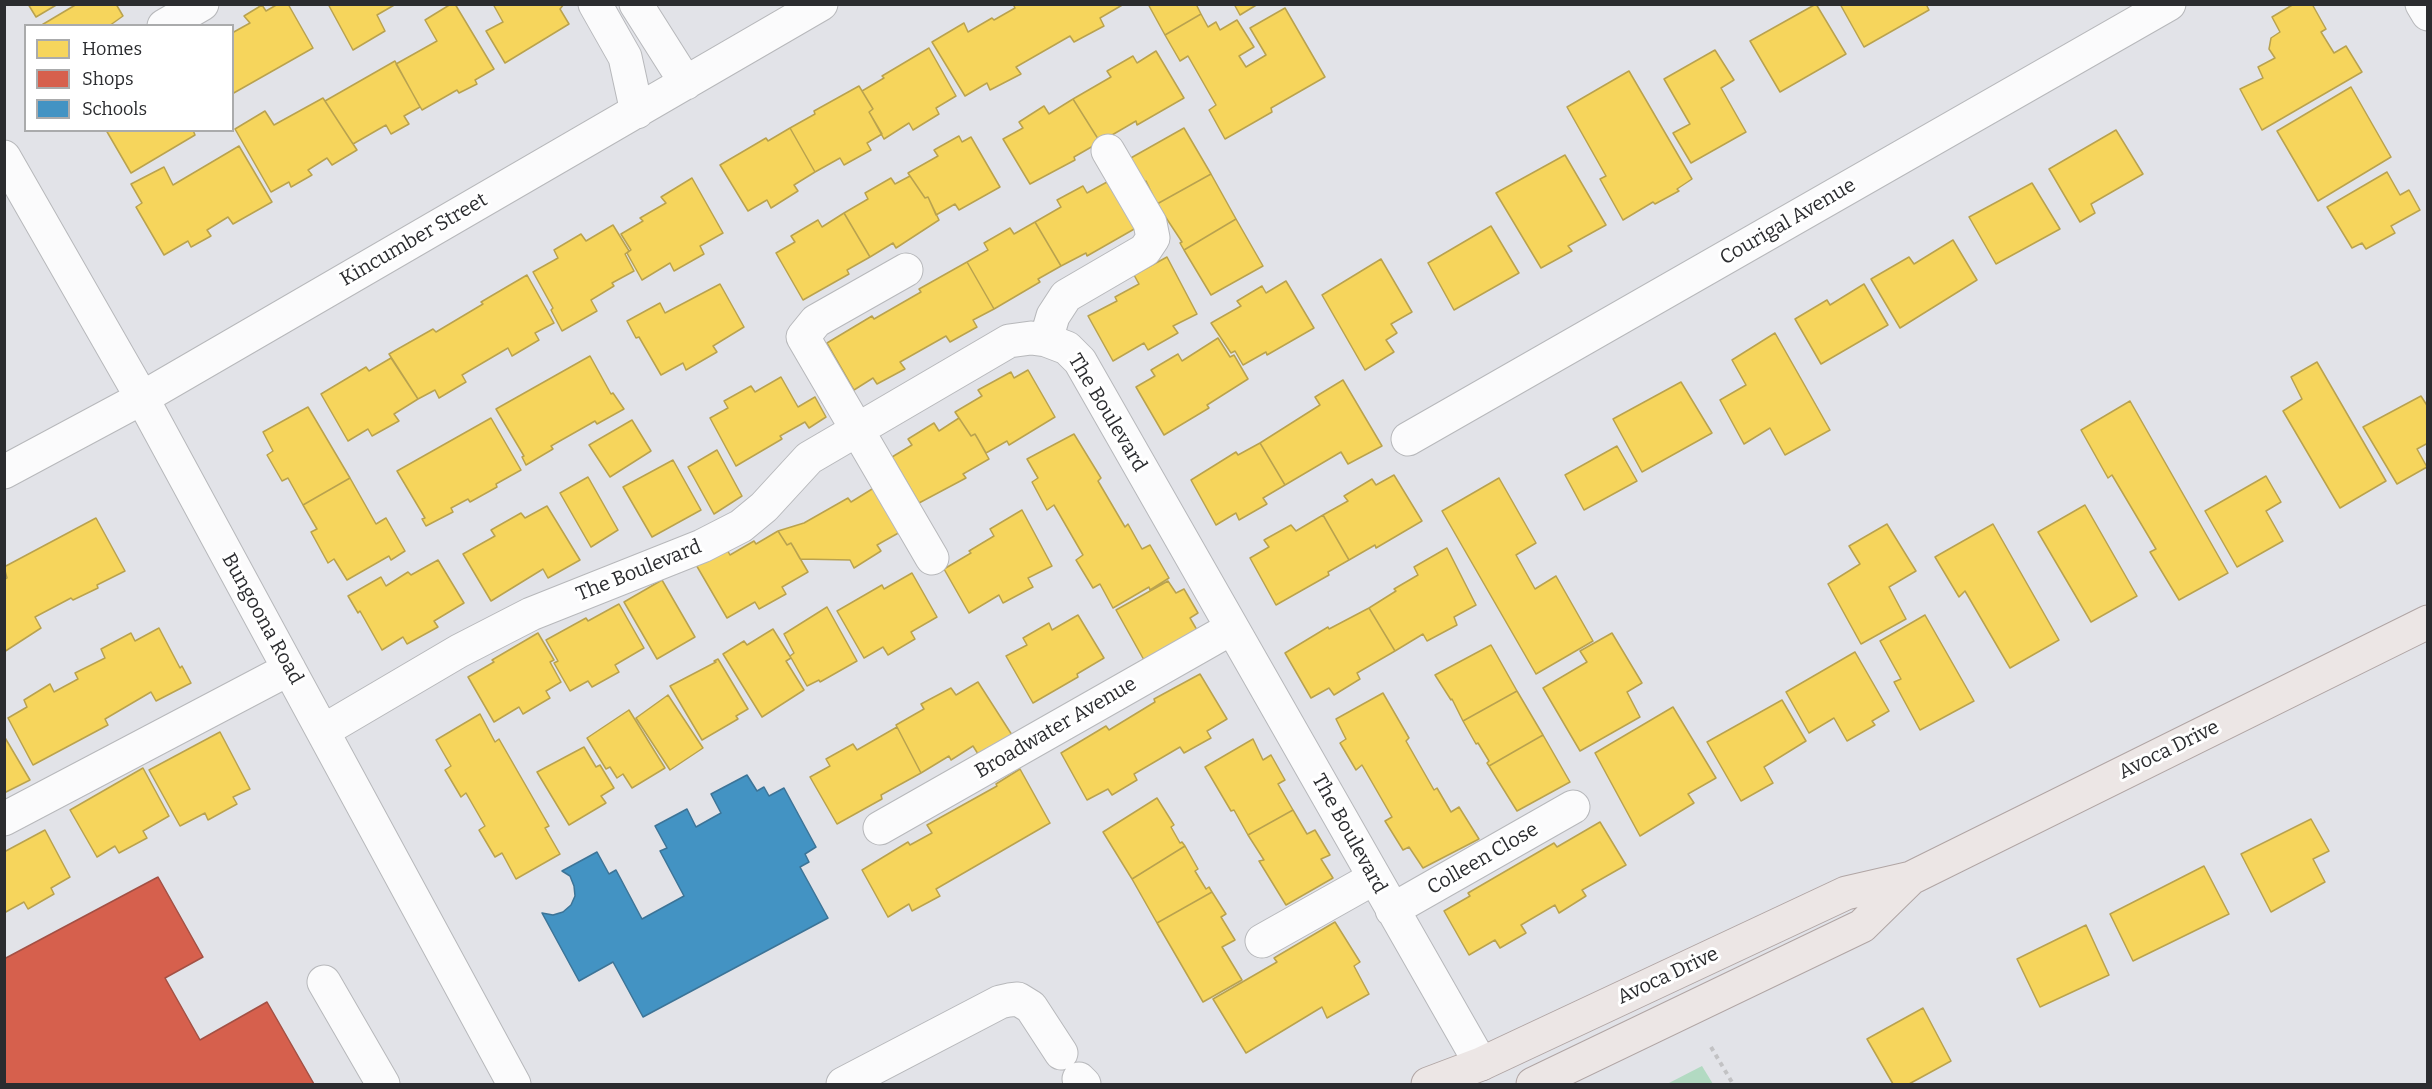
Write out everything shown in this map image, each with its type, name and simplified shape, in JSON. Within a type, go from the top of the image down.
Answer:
[{"type":"main road","name":"Avoca Drive","points":[[1428,1084],[1481,1064],[1846,893],[1911,878],[2427,622]]},
{"type":"main road","name":"Avoca Drive","points":[[1533,1084],[1862,926],[1911,878]]},
{"type":"street","points":[[167,24],[202,4]]},
{"type":"street","points":[[595,4],[625,57],[637,112]]},
{"type":"street","points":[[636,4],[686,83]]},
{"type":"street","name":"Kincumber Street","points":[[4,472],[142,398],[821,4]]},
{"type":"street","name":"Courigal Avenue","points":[[1408,439],[2169,4]]},
{"type":"street","points":[[2422,4],[2427,14]]},
{"type":"street","points":[[1046,340],[1053,316],[1066,296],[1144,250],[1152,238],[1150,223],[1108,151]]},
{"type":"street","name":"Bungoona Road","points":[[4,158],[142,398],[514,1084]]},
{"type":"street","points":[[906,270],[816,321],[803,337],[932,558]]},
{"type":"street","name":"The Boulevard","points":[[323,731],[459,651],[531,614],[692,551],[741,526],[764,507],[809,458],[1010,341],[1031,338],[1046,340],[1067,348],[1080,361],[1481,1064]]},
{"type":"street","name":"Broadwater Avenue","points":[[880,828],[1232,628]]},
{"type":"street","points":[[4,819],[289,669]]},
{"type":"street","name":"Colleen Close","points":[[1392,910],[1574,807]]},
{"type":"street","points":[[1262,941],[1374,878]]},
{"type":"street","points":[[324,982],[383,1084]]},
{"type":"street","points":[[843,1084],[896,1072],[1000,1002],[1018,999],[1031,1007],[1075,1072]]},
{"type":"path","points":[[1712,1047],[1732,1084]]},
{"type":"green space","points":[[1702,1066],[1713,1084],[1667,1084]]},
{"type":"building: Homes","points":[[28,4],[58,4],[36,17]]},
{"type":"building: Homes","points":[[77,4],[116,4],[123,16],[112,24],[43,24]]},
{"type":"building: Homes","points":[[278,4],[288,4],[313,48],[234,93],[234,32],[250,23],[244,16],[262,5],[266,11]]},
{"type":"building: Homes","points":[[328,4],[396,4],[377,15],[385,31],[353,50]]},
{"type":"building: Homes","points":[[451,4],[455,4],[494,69],[475,80],[477,84],[459,93],[457,90],[422,110],[396,64],[437,41],[425,20]]},
{"type":"building: Homes","points":[[493,4],[564,4],[560,9],[569,24],[505,63],[486,31],[503,22]]},
{"type":"building: Homes","points":[[1013,4],[1124,4],[1100,18],[1104,26],[1074,42],[1070,36],[1016,67],[1021,74],[990,90],[987,83],[965,96],[932,42],[964,23],[968,32],[992,18],[994,20],[1015,8]]},
{"type":"building: Homes","points":[[1148,4],[1196,4],[1201,14],[1165,35]]},
{"type":"building: Homes","points":[[1234,4],[1258,4],[1240,15]]},
{"type":"building: Homes","points":[[1816,4],[1846,54],[1780,92],[1750,41]]},
{"type":"building: Homes","points":[[1840,4],[1926,4],[1929,10],[1864,47]]},
{"type":"building: Homes","points":[[2294,4],[2312,4],[2326,29],[2321,32],[2334,53],[2346,46],[2362,72],[2262,130],[2240,89],[2263,78],[2258,67],[2275,58],[2269,49],[2271,38],[2280,32],[2272,17]]},
{"type":"building: Homes","points":[[1285,8],[1325,77],[1271,108],[1272,112],[1225,139],[1209,110],[1216,105],[1188,56],[1180,61],[1165,35],[1201,14],[1208,27],[1216,22],[1220,30],[1237,20],[1254,47],[1239,56],[1246,67],[1266,55],[1250,28]]},
{"type":"building: Homes","points":[[929,48],[956,96],[936,108],[939,114],[913,130],[909,123],[884,139],[869,112],[873,109],[862,91],[884,78],[882,76]]},
{"type":"building: Homes","points":[[1715,50],[1734,80],[1721,88],[1746,132],[1691,163],[1673,133],[1690,124],[1664,79]]},
{"type":"building: Homes","points":[[1156,51],[1184,98],[1137,125],[1136,121],[1100,142],[1073,99],[1111,77],[1107,71],[1133,56],[1137,63]]},
{"type":"building: Homes","points":[[395,61],[420,107],[404,116],[409,124],[391,134],[386,125],[353,144],[325,101]]},
{"type":"building: Homes","points":[[1629,71],[1692,179],[1677,189],[1679,191],[1655,204],[1653,202],[1623,220],[1600,179],[1606,176],[1567,107]]},
{"type":"building: Homes","points":[[859,86],[873,109],[869,112],[882,134],[867,143],[871,150],[844,165],[840,158],[815,172],[790,128],[815,114],[814,111]]},
{"type":"building: Homes","points":[[2351,87],[2391,157],[2318,201],[2277,131]]},
{"type":"building: Homes","points":[[323,98],[357,150],[332,165],[327,158],[308,170],[312,175],[291,187],[289,182],[271,192],[235,129],[265,111],[274,125]]},
{"type":"building: Homes","points":[[1073,99],[1100,142],[1074,157],[1075,160],[1030,184],[1003,139],[1023,128],[1019,122],[1044,106],[1049,114]]},
{"type":"building: Homes","points":[[790,128],[815,172],[794,185],[798,191],[771,208],[767,200],[748,211],[720,165],[766,138],[768,141]]},
{"type":"building: Homes","points":[[1184,128],[1211,174],[1157,204],[1146,181],[1143,183],[1129,159]]},
{"type":"building: Homes","points":[[2116,130],[2143,174],[2091,204],[2095,213],[2080,222],[2049,169]]},
{"type":"building: Homes","points":[[107,132],[194,132],[195,135],[131,173]]},
{"type":"building: Homes","points":[[959,136],[962,142],[971,137],[1000,187],[959,210],[955,204],[936,215],[928,197],[925,198],[908,173],[938,156],[934,150]]},
{"type":"building: Homes","points":[[239,146],[272,202],[233,224],[228,217],[207,230],[211,236],[191,247],[188,241],[164,255],[136,207],[142,203],[131,184],[164,167],[173,185]]},
{"type":"building: Homes","points":[[1565,155],[1606,225],[1568,246],[1572,251],[1541,268],[1496,193]]},
{"type":"building: Homes","points":[[2387,172],[2400,195],[2409,190],[2420,210],[2391,226],[2395,233],[2366,249],[2362,243],[2352,248],[2327,207]]},
{"type":"building: Homes","points":[[1211,174],[1236,219],[1184,250],[1180,243],[1182,242],[1157,204]]},
{"type":"building: Homes","points":[[910,176],[925,198],[928,197],[939,220],[896,248],[893,243],[870,257],[844,213],[868,199],[865,193],[891,178],[895,184]]},
{"type":"building: Homes","points":[[692,178],[723,233],[700,246],[704,254],[674,271],[670,263],[642,280],[627,253],[631,250],[621,234],[643,221],[640,218],[666,203],[661,197]]},
{"type":"building: Homes","points":[[1107,182],[1136,228],[1087,256],[1086,253],[1061,266],[1035,222],[1061,207],[1057,200],[1083,186],[1087,193]]},
{"type":"building: Homes","points":[[2032,183],[2060,229],[1996,264],[1969,217]]},
{"type":"building: Homes","points":[[844,213],[870,257],[847,270],[849,274],[803,300],[776,253],[795,242],[791,236],[818,220],[822,227]]},
{"type":"building: Homes","points":[[1236,219],[1263,266],[1211,295],[1184,250]]},
{"type":"building: Homes","points":[[1035,222],[1061,266],[1038,279],[1040,282],[994,309],[967,262],[988,250],[984,243],[1010,228],[1014,234]]},
{"type":"building: Homes","points":[[613,225],[629,251],[625,254],[634,271],[612,283],[614,286],[591,300],[597,311],[562,331],[551,310],[553,308],[533,272],[558,258],[554,250],[581,234],[586,241]]},
{"type":"building: Homes","points":[[1491,226],[1519,273],[1454,310],[1428,263]]},
{"type":"building: Homes","points":[[1953,240],[1977,280],[1900,328],[1871,279],[1909,257],[1914,264]]},
{"type":"building: Homes","points":[[1167,257],[1197,314],[1173,326],[1178,333],[1148,350],[1144,343],[1113,361],[1088,316],[1117,301],[1115,297],[1139,284],[1134,275]]},
{"type":"building: Homes","points":[[1381,259],[1412,312],[1391,324],[1397,333],[1386,340],[1394,352],[1365,370],[1322,295]]},
{"type":"building: Homes","points":[[967,262],[994,309],[973,320],[977,327],[950,342],[946,336],[900,362],[905,369],[877,384],[873,378],[854,390],[827,343],[872,316],[874,319],[921,292],[919,289]]},
{"type":"building: Homes","points":[[527,275],[554,323],[535,333],[539,340],[512,356],[508,348],[462,375],[466,382],[439,398],[435,390],[418,399],[389,354],[433,329],[436,332]]},
{"type":"building: Homes","points":[[1286,281],[1314,328],[1267,355],[1266,352],[1243,365],[1235,351],[1231,353],[1211,323],[1241,306],[1237,301],[1262,286],[1266,293]]},
{"type":"building: Homes","points":[[720,284],[744,327],[713,346],[717,352],[686,370],[683,363],[661,375],[627,321],[660,303],[665,313]]},
{"type":"building: Homes","points":[[1864,284],[1888,325],[1821,364],[1795,319],[1827,300],[1830,305]]},
{"type":"building: Homes","points":[[1775,333],[1830,430],[1785,455],[1770,428],[1744,444],[1720,400],[1746,385],[1732,360]]},
{"type":"building: Homes","points":[[1218,338],[1230,357],[1234,355],[1248,379],[1207,405],[1209,408],[1164,435],[1136,387],[1155,376],[1151,370],[1178,354],[1182,361]]},
{"type":"building: Homes","points":[[590,356],[611,394],[613,393],[624,409],[597,424],[595,421],[551,446],[553,449],[526,465],[522,457],[524,456],[496,409]]},
{"type":"building: Homes","points":[[391,358],[418,399],[394,414],[399,421],[372,436],[368,429],[348,441],[321,394],[366,367],[369,371]]},
{"type":"building: Homes","points":[[2317,362],[2386,481],[2340,508],[2283,411],[2302,399],[2291,377]]},
{"type":"building: Homes","points":[[1028,370],[1055,417],[1009,445],[1007,441],[986,453],[975,434],[971,436],[955,412],[982,396],[978,390],[1011,372],[1014,378]]},
{"type":"building: Homes","points":[[781,377],[798,407],[815,397],[826,417],[809,428],[805,422],[780,436],[782,439],[736,466],[710,418],[728,408],[724,401],[751,386],[755,392]]},
{"type":"building: Homes","points":[[1343,380],[1382,446],[1348,464],[1341,452],[1285,485],[1260,443],[1320,405],[1315,397]]},
{"type":"building: Homes","points":[[1681,382],[1712,433],[1642,472],[1613,419]]},
{"type":"building: Homes","points":[[2421,396],[2428,407],[2428,443],[2417,449],[2427,467],[2397,484],[2363,427]]},
{"type":"building: Homes","points":[[2130,401],[2228,573],[2179,600],[2150,552],[2156,549],[2112,475],[2108,478],[2081,430]]},
{"type":"building: Homes","points":[[308,407],[350,478],[303,505],[288,478],[282,481],[267,455],[273,451],[263,432]]},
{"type":"building: Homes","points":[[491,418],[521,470],[470,502],[468,499],[451,508],[453,512],[426,526],[422,519],[425,518],[397,471]]},
{"type":"building: Homes","points":[[959,418],[971,436],[975,434],[989,459],[963,474],[966,478],[919,503],[892,457],[912,445],[908,439],[934,423],[939,431]]},
{"type":"building: Homes","points":[[632,420],[651,451],[610,477],[589,445]]},
{"type":"building: Homes","points":[[1074,434],[1101,478],[1098,481],[1125,527],[1128,524],[1142,549],[1150,545],[1169,578],[1113,608],[1100,584],[1093,588],[1076,560],[1083,555],[1054,505],[1047,510],[1032,482],[1038,478],[1027,459]]},
{"type":"building: Homes","points":[[1260,443],[1285,485],[1263,498],[1267,504],[1239,520],[1236,513],[1216,525],[1191,480],[1236,452],[1238,455]]},
{"type":"building: Homes","points":[[1617,446],[1637,481],[1584,510],[1565,475]]},
{"type":"building: Homes","points":[[717,450],[742,496],[714,514],[688,467]]},
{"type":"building: Homes","points":[[673,460],[701,510],[652,537],[623,487]]},
{"type":"building: Homes","points":[[1394,475],[1422,521],[1376,548],[1375,545],[1349,560],[1323,515],[1348,501],[1344,496],[1372,479],[1376,485]]},
{"type":"building: Homes","points":[[2266,476],[2281,502],[2266,511],[2283,541],[2237,567],[2205,511]]},
{"type":"building: Homes","points":[[588,477],[618,530],[591,547],[560,493]]},
{"type":"building: Homes","points":[[350,478],[376,524],[386,518],[405,551],[391,560],[389,556],[347,580],[334,559],[328,563],[311,532],[317,529],[303,505]]},
{"type":"building: Homes","points":[[1499,478],[1536,543],[1516,555],[1535,589],[1556,576],[1593,641],[1536,674],[1442,511]]},
{"type":"building: Homes","points":[[877,486],[902,531],[877,545],[881,551],[854,568],[850,560],[800,559],[791,543],[787,545],[778,531],[804,523],[848,498],[851,502]]},
{"type":"building: Homes","points":[[2085,505],[2137,596],[2091,622],[2038,532]]},
{"type":"building: Homes","points":[[547,506],[580,560],[548,578],[543,569],[491,601],[463,554],[495,536],[491,530],[521,513],[525,518]]},
{"type":"building: Homes","points":[[1022,510],[1052,566],[1028,578],[1033,587],[1003,603],[999,595],[969,613],[944,569],[994,536],[990,529]]},
{"type":"building: Homes","points":[[1323,515],[1349,560],[1328,572],[1329,575],[1276,605],[1250,558],[1269,547],[1264,540],[1291,525],[1296,531]]},
{"type":"building: Homes","points":[[96,518],[125,571],[97,585],[98,588],[73,600],[71,598],[35,617],[41,628],[4,652],[4,580],[7,578],[4,567]]},
{"type":"building: Homes","points":[[1887,524],[1916,571],[1889,587],[1906,619],[1861,644],[1828,584],[1860,564],[1849,546]]},
{"type":"building: Homes","points":[[1993,524],[2059,640],[2010,668],[1965,591],[1959,597],[1935,557]]},
{"type":"building: Homes","points":[[778,531],[787,545],[791,543],[808,572],[782,587],[786,594],[759,609],[755,602],[727,618],[695,563],[725,546],[730,555]]},
{"type":"building: Homes","points":[[1447,548],[1476,605],[1454,617],[1457,625],[1427,641],[1423,634],[1395,651],[1369,608],[1418,575],[1414,567]]},
{"type":"building: Homes","points":[[438,560],[464,603],[434,621],[438,627],[407,644],[403,637],[382,650],[360,611],[358,613],[348,596],[381,577],[386,586],[408,572],[411,575]]},
{"type":"building: Homes","points":[[912,573],[937,617],[911,632],[915,639],[888,655],[883,647],[864,658],[837,611],[882,585],[884,589]]},
{"type":"building: Homes","points":[[662,580],[695,637],[657,659],[624,602]]},
{"type":"building: Homes","points":[[1168,581],[1176,593],[1184,589],[1198,613],[1190,618],[1197,630],[1144,660],[1116,610]]},
{"type":"building: Homes","points":[[619,604],[644,648],[615,665],[619,672],[592,687],[588,681],[570,691],[554,663],[558,661],[546,640],[586,618],[588,621]]},
{"type":"building: Homes","points":[[827,607],[857,661],[820,682],[819,680],[807,686],[790,656],[794,653],[784,634]]},
{"type":"building: Homes","points":[[1369,608],[1395,651],[1357,673],[1360,679],[1334,695],[1329,688],[1311,698],[1285,653],[1328,627],[1329,629]]},
{"type":"building: Homes","points":[[1078,615],[1104,658],[1077,674],[1078,677],[1033,703],[1006,656],[1027,645],[1023,638],[1049,623],[1052,630]]},
{"type":"building: Homes","points":[[1925,615],[1974,701],[1920,730],[1894,682],[1901,679],[1880,641]]},
{"type":"building: Homes","points":[[159,628],[180,668],[182,666],[191,683],[156,701],[151,692],[105,719],[108,725],[33,765],[8,718],[27,707],[24,700],[50,684],[54,692],[78,679],[75,673],[105,658],[101,649],[131,633],[135,641]]},
{"type":"building: Homes","points":[[773,629],[791,658],[786,661],[804,690],[762,717],[723,654],[744,641],[747,645]]},
{"type":"building: Homes","points":[[538,633],[554,660],[550,662],[561,682],[546,691],[550,698],[523,714],[519,707],[494,722],[468,677]]},
{"type":"building: Homes","points":[[1612,633],[1642,683],[1627,692],[1640,717],[1580,751],[1543,688],[1587,662],[1580,651]]},
{"type":"building: Homes","points":[[1491,645],[1517,691],[1463,721],[1452,699],[1435,675]]},
{"type":"building: Homes","points":[[1855,652],[1889,711],[1872,721],[1875,725],[1847,741],[1834,718],[1809,733],[1786,692]]},
{"type":"building: Homes","points":[[718,659],[748,709],[736,716],[738,719],[702,740],[670,686]]},
{"type":"building: Homes","points":[[1200,674],[1227,719],[1207,731],[1211,738],[1184,753],[1180,747],[1134,774],[1137,780],[1112,795],[1108,789],[1087,800],[1061,753],[1106,726],[1109,730],[1155,702],[1154,699]]},
{"type":"building: Homes","points":[[978,682],[1012,735],[978,754],[973,746],[951,760],[949,756],[921,773],[896,725],[924,709],[921,704],[951,688],[956,695]]},
{"type":"building: Homes","points":[[1517,691],[1543,735],[1489,766],[1487,763],[1489,761],[1463,721]]},
{"type":"building: Homes","points":[[1383,693],[1409,738],[1406,741],[1434,790],[1437,788],[1451,812],[1459,807],[1479,839],[1423,868],[1409,847],[1403,850],[1385,821],[1392,817],[1362,765],[1356,770],[1340,743],[1346,739],[1336,719]]},
{"type":"building: Homes","points":[[668,695],[703,748],[670,770],[636,718]]},
{"type":"building: Homes","points":[[1782,700],[1806,741],[1764,767],[1773,783],[1741,801],[1707,742]]},
{"type":"building: Homes","points":[[1673,707],[1716,778],[1688,794],[1694,803],[1640,836],[1595,753]]},
{"type":"building: Homes","points":[[629,710],[665,768],[632,788],[623,774],[617,778],[610,767],[606,769],[587,738]]},
{"type":"building: Homes","points":[[480,714],[495,742],[499,739],[549,826],[545,828],[560,854],[516,879],[502,853],[495,857],[479,830],[485,826],[466,793],[461,797],[445,770],[451,766],[436,740]]},
{"type":"building: Homes","points":[[897,727],[921,773],[881,795],[882,799],[837,824],[810,777],[830,766],[826,759],[853,744],[857,750]]},
{"type":"building: Homes","points":[[220,732],[250,789],[233,797],[237,804],[208,820],[205,813],[180,826],[149,770]]},
{"type":"building: Homes","points":[[1543,735],[1570,782],[1517,811],[1489,766]]},
{"type":"building: Homes","points":[[4,736],[30,780],[4,793]]},
{"type":"building: Homes","points":[[1253,739],[1263,760],[1271,755],[1285,780],[1278,784],[1293,810],[1248,835],[1205,767]]},
{"type":"building: Homes","points":[[584,747],[596,767],[600,765],[614,788],[601,796],[606,803],[569,825],[537,772]]},
{"type":"building: Homes","points":[[143,768],[169,816],[143,831],[147,838],[119,853],[115,846],[97,857],[70,810]]},
{"type":"building: Homes","points":[[1020,769],[1050,823],[936,889],[940,896],[912,911],[909,904],[888,917],[862,870],[908,842],[910,845],[932,833],[927,825],[997,786],[996,784]]},
{"type":"building: Homes","points":[[1157,798],[1174,825],[1171,827],[1180,843],[1182,842],[1185,846],[1132,879],[1103,832]]},
{"type":"building: Homes","points":[[1293,810],[1307,834],[1315,830],[1330,855],[1321,859],[1333,878],[1286,905],[1259,861],[1264,860],[1248,835]]},
{"type":"building: Homes","points":[[2311,819],[2329,851],[2313,859],[2325,882],[2271,912],[2241,854]]},
{"type":"building: Homes","points":[[1600,822],[1626,865],[1582,890],[1586,896],[1559,913],[1555,905],[1521,925],[1526,933],[1500,948],[1495,940],[1469,955],[1444,911],[1470,896],[1468,893],[1554,843],[1557,847]]},
{"type":"building: Homes","points":[[45,830],[70,877],[51,888],[54,894],[28,909],[24,902],[4,913],[4,852]]},
{"type":"building: Homes","points":[[1185,846],[1198,869],[1195,871],[1206,889],[1209,887],[1212,892],[1157,923],[1132,879]]},
{"type":"building: Homes","points":[[2204,866],[2229,914],[2133,961],[2110,914]]},
{"type":"building: Homes","points":[[1212,892],[1226,914],[1221,917],[1235,940],[1222,947],[1242,980],[1203,1002],[1157,923]]},
{"type":"building: Homes","points":[[1335,922],[1360,962],[1354,966],[1369,994],[1327,1018],[1322,1007],[1246,1053],[1213,999],[1277,962],[1274,958]]},
{"type":"building: Homes","points":[[2086,925],[2109,975],[2040,1007],[2017,959]]},
{"type":"building: Homes","points":[[1923,1008],[1951,1061],[1909,1084],[1893,1084],[1867,1039]]},
{"type":"building: Shops","points":[[158,877],[203,957],[165,978],[200,1040],[267,1002],[314,1084],[4,1084],[4,959]]},
{"type":"building: Schools","points":[[747,775],[757,791],[764,787],[769,796],[784,788],[816,847],[805,854],[809,862],[800,867],[828,918],[643,1017],[613,962],[579,981],[542,913],[553,915],[563,912],[571,905],[575,896],[574,886],[570,876],[562,871],[597,852],[609,874],[616,870],[642,919],[684,896],[660,851],[667,848],[655,826],[687,809],[696,827],[721,813],[711,794]]}]
